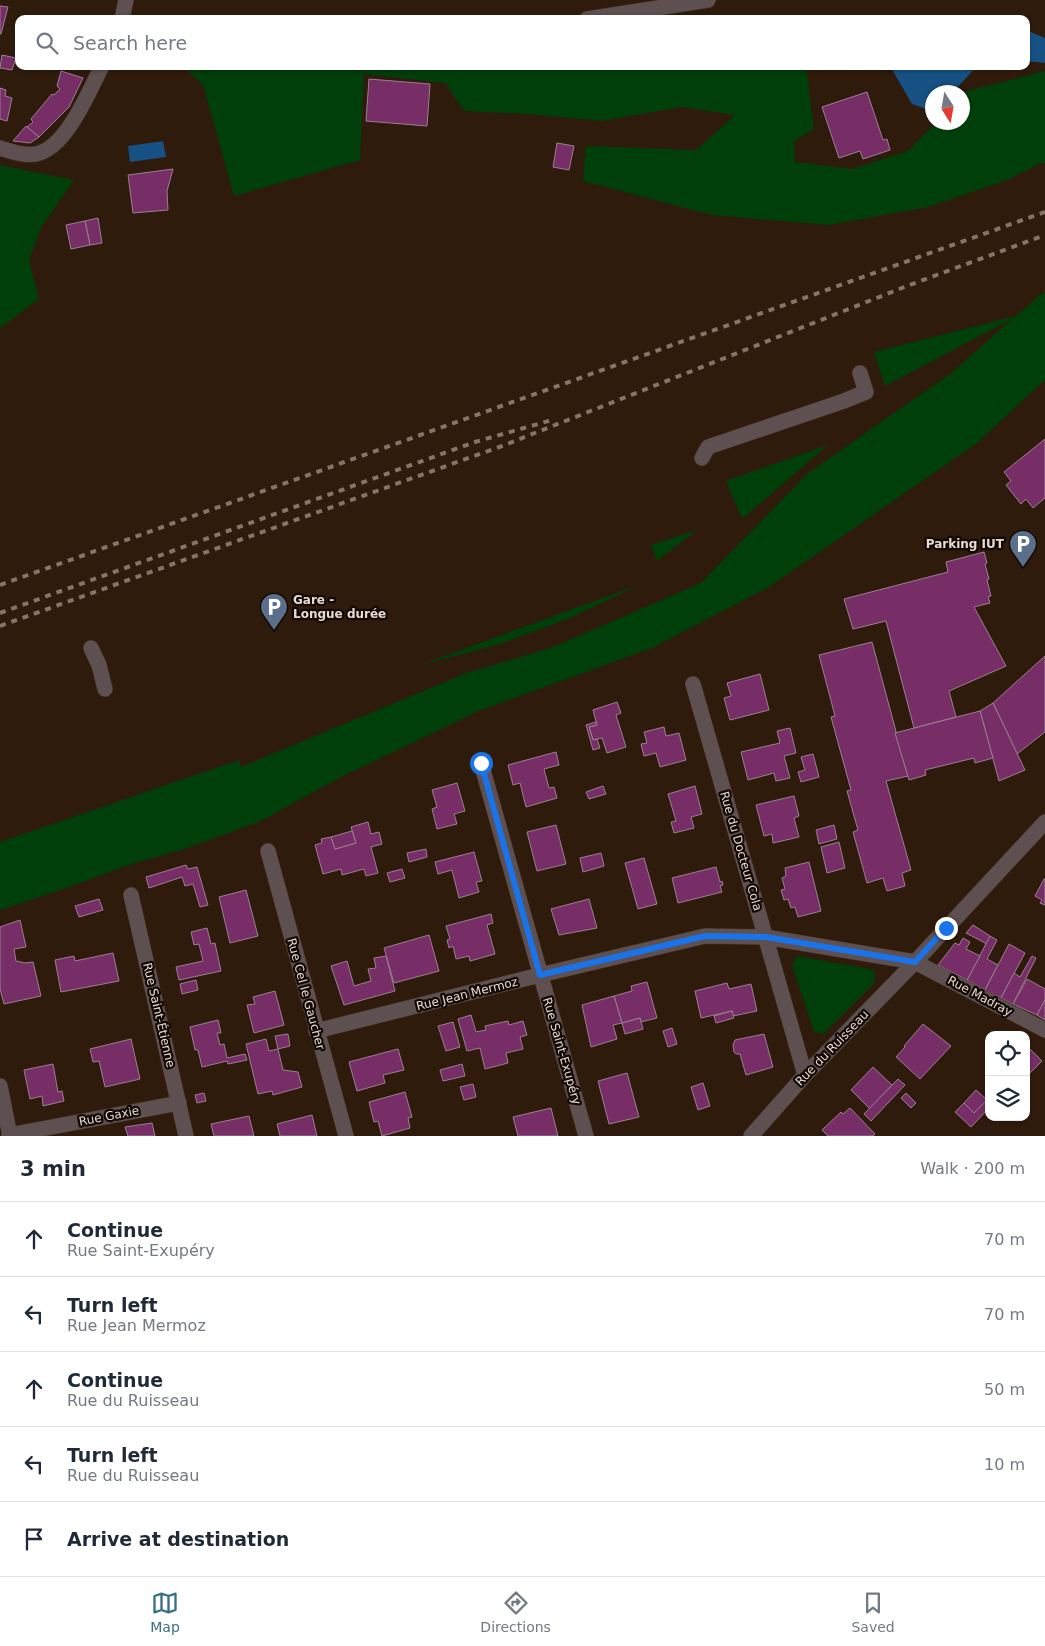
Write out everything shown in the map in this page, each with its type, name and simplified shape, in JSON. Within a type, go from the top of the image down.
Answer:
[{"type":"street","points":[[123,15],[126,0]]},
{"type":"street","points":[[613,15],[708,0]]},
{"type":"street","points":[[0,148],[21,154],[32,154],[42,152],[54,144],[65,132],[78,112],[100,70]]},
{"type":"street","points":[[702,458],[708,447],[866,392],[860,373]]},
{"type":"street","points":[[91,648],[99,666],[105,689]]},
{"type":"street","name":"Rue du Docteur Cola","points":[[693,684],[805,1075]]},
{"type":"street","name":"Rue Saint-Exupéry","points":[[481,763],[586,1136]]},
{"type":"street","name":"Rue du Ruisseau","points":[[751,1136],[805,1075],[915,962],[1045,822]]},
{"type":"street","name":"Rue Cel le Gaucher","points":[[268,851],[346,1136]]},
{"type":"street","name":"Rue Saint-Étienne","points":[[131,895],[186,1136]]},
{"type":"street","name":"Rue Jean Mermoz","points":[[316,1031],[705,936],[766,937]]},
{"type":"street","points":[[766,937],[915,962]]},
{"type":"street","name":"Rue Madray","points":[[915,962],[1045,1030]]},
{"type":"street","name":"Rue Gaxie","points":[[0,1086],[10,1136],[179,1103]]},
{"type":"green space","points":[[187,70],[807,70],[814,129],[794,141],[795,162],[852,169],[908,151],[929,130],[970,130],[970,90],[1045,71],[1045,163],[1039,164],[1007,180],[928,207],[829,225],[712,215],[583,181],[586,146],[696,150],[735,115],[682,107],[602,121],[528,114],[464,111],[445,83],[364,74],[360,160],[234,196],[203,85]]},
{"type":"green space","points":[[0,165],[74,180],[42,226],[29,260],[39,299],[0,328]]},
{"type":"green space","points":[[1045,291],[1045,380],[977,443],[769,587],[652,648],[481,710],[343,776],[259,822],[0,910],[0,842],[239,760],[241,767],[464,674],[553,647],[701,583],[808,473],[950,374],[1012,319],[885,386],[874,352],[1016,316]]},
{"type":"green space","points":[[828,445],[742,519],[726,481]]},
{"type":"green space","points":[[697,530],[657,561],[651,545]]},
{"type":"green space","points":[[641,584],[570,618],[497,645],[420,665]]},
{"type":"green space","points":[[798,956],[874,970],[875,982],[823,1034],[814,1032],[792,965]]},
{"type":"water","points":[[1030,32],[1045,38],[1045,63],[1030,61]]},
{"type":"water","points":[[892,70],[973,70],[959,85],[925,85],[925,109],[912,104]]},
{"type":"water","points":[[163,141],[166,157],[130,162],[128,146]]},
{"type":"building","points":[[0,6],[8,7],[1,34],[0,34]]},
{"type":"building","points":[[2,55],[15,58],[12,70],[0,68]]},
{"type":"building","points":[[61,71],[83,78],[69,107],[39,137],[27,127],[33,122],[31,119],[52,94],[54,95],[60,89],[57,86]]},
{"type":"building","points":[[369,79],[430,84],[427,126],[366,121]]},
{"type":"building","points":[[0,88],[6,90],[5,96],[12,98],[7,121],[0,119]]},
{"type":"building","points":[[867,92],[883,140],[887,139],[890,150],[863,159],[860,151],[839,158],[822,107]]},
{"type":"building","points":[[26,126],[39,137],[30,143],[13,141]]},
{"type":"building","points":[[557,143],[574,146],[569,170],[553,167]]},
{"type":"building","points":[[173,169],[167,191],[168,210],[133,213],[128,175]]},
{"type":"building","points":[[98,218],[102,243],[90,245],[85,221]]},
{"type":"building","points":[[85,221],[90,245],[71,249],[66,225]]},
{"type":"building","points":[[1045,439],[1045,498],[1033,508],[1026,499],[1021,504],[1006,485],[1011,481],[1004,472]]},
{"type":"building","points":[[984,552],[991,596],[988,597],[990,603],[974,607],[1006,666],[949,691],[956,717],[914,728],[886,621],[853,629],[844,599],[948,572],[946,562]]},
{"type":"building","points":[[872,642],[908,776],[886,781],[911,870],[902,873],[905,886],[887,891],[883,878],[867,883],[853,832],[858,830],[847,791],[851,790],[831,717],[835,716],[819,655]]},
{"type":"building","points":[[1045,656],[1045,732],[1017,754],[993,703]]},
{"type":"building","points":[[760,674],[769,710],[730,720],[724,698],[731,696],[727,683]]},
{"type":"building","points":[[617,702],[621,713],[616,715],[626,747],[607,753],[602,738],[593,740],[589,727],[597,725],[593,710]]},
{"type":"building","points":[[993,703],[1025,770],[999,781],[980,711]]},
{"type":"building","points":[[980,711],[993,758],[975,763],[974,758],[925,770],[926,775],[909,780],[895,733]]},
{"type":"building","points":[[596,722],[597,725],[589,727],[593,740],[597,739],[600,748],[593,750],[586,725]]},
{"type":"building","points":[[664,727],[666,736],[679,733],[686,760],[660,767],[656,753],[644,756],[641,744],[647,743],[644,732]]},
{"type":"building","points":[[790,728],[796,753],[784,756],[790,778],[776,781],[774,773],[748,780],[741,752],[780,743],[777,731]]},
{"type":"building","points":[[556,752],[559,765],[544,769],[549,788],[554,787],[557,798],[526,807],[520,783],[513,785],[508,765]]},
{"type":"building","points":[[813,754],[819,777],[801,782],[798,772],[805,770],[801,757]]},
{"type":"building","points":[[457,783],[465,811],[454,814],[457,824],[437,829],[432,809],[437,807],[432,790]]},
{"type":"building","points":[[603,786],[606,794],[589,799],[586,792]]},
{"type":"building","points":[[695,786],[702,814],[691,817],[694,828],[674,833],[671,822],[676,821],[668,794]]},
{"type":"building","points":[[794,796],[799,816],[794,818],[799,837],[773,843],[772,834],[764,836],[756,805]]},
{"type":"building","points":[[368,822],[371,834],[379,832],[382,844],[371,847],[378,873],[366,876],[364,869],[342,875],[341,869],[323,874],[315,845],[322,843],[321,839],[331,837],[335,849],[356,843],[351,827]]},
{"type":"building","points":[[556,825],[566,864],[537,871],[527,832]]},
{"type":"building","points":[[834,825],[837,839],[819,844],[816,830]]},
{"type":"building","points":[[352,831],[356,843],[335,849],[331,837]]},
{"type":"building","points":[[839,842],[845,868],[827,873],[821,847]]},
{"type":"building","points":[[426,849],[427,857],[409,862],[407,853]]},
{"type":"building","points":[[474,852],[482,881],[476,882],[479,892],[459,898],[452,870],[438,874],[435,862]]},
{"type":"building","points":[[601,853],[604,866],[583,872],[580,858]]},
{"type":"building","points":[[644,858],[657,904],[638,909],[625,863]]},
{"type":"building","points":[[809,862],[821,911],[798,917],[795,907],[791,908],[788,899],[784,900],[781,890],[785,889],[782,878],[786,876],[785,868]]},
{"type":"building","points":[[186,865],[188,869],[197,867],[208,905],[200,907],[193,884],[185,886],[182,877],[149,888],[146,877]]},
{"type":"building","points":[[716,867],[720,882],[722,881],[723,885],[720,886],[722,892],[678,903],[672,878]]},
{"type":"building","points":[[402,869],[405,878],[390,882],[387,873]]},
{"type":"building","points":[[1044,879],[1045,905],[1040,903],[1042,900],[1035,896]]},
{"type":"building","points":[[246,890],[258,936],[230,943],[219,897]]},
{"type":"building","points":[[99,899],[103,910],[79,917],[75,906]]},
{"type":"building","points":[[589,899],[597,928],[559,935],[551,909]]},
{"type":"building","points":[[491,914],[493,923],[487,925],[495,954],[470,961],[469,956],[456,959],[453,946],[449,948],[447,940],[450,939],[446,926]]},
{"type":"building","points":[[20,920],[26,947],[14,949],[16,961],[33,962],[41,996],[4,1004],[0,989],[0,927]]},
{"type":"building","points":[[973,925],[990,936],[987,944],[966,933]]},
{"type":"building","points":[[207,928],[211,944],[215,943],[221,971],[179,980],[176,967],[203,961],[199,944],[194,945],[191,932]]},
{"type":"building","points":[[429,935],[439,971],[394,983],[384,948]]},
{"type":"building","points":[[990,936],[997,940],[987,959],[998,965],[985,990],[967,980]]},
{"type":"building","points":[[963,938],[970,942],[966,949],[980,956],[967,980],[938,965],[955,943],[959,945]]},
{"type":"building","points":[[1009,944],[1025,953],[1001,998],[985,990]]},
{"type":"building","points":[[113,953],[119,981],[61,992],[55,960],[74,956],[75,961]]},
{"type":"building","points":[[386,956],[395,991],[344,1005],[331,966],[347,961],[354,986],[371,981],[368,969],[376,968],[374,958]]},
{"type":"building","points":[[1032,956],[1036,958],[1013,1004],[1001,998],[1014,973],[1020,977]]},
{"type":"building","points":[[1027,979],[1045,989],[1045,1000],[1037,1015],[1013,1004]]},
{"type":"building","points":[[196,980],[198,990],[182,994],[180,984]]},
{"type":"building","points":[[647,982],[657,1018],[641,1022],[640,1018],[622,1023],[614,996],[632,991],[631,986]]},
{"type":"building","points":[[727,983],[729,989],[751,984],[757,1011],[733,1016],[732,1011],[701,1018],[695,991]]},
{"type":"building","points":[[275,991],[284,1025],[254,1033],[247,1005],[255,1004],[253,997]]},
{"type":"building","points":[[614,996],[622,1023],[613,1025],[617,1039],[591,1047],[582,1005]]},
{"type":"building","points":[[1045,1000],[1045,1020],[1037,1015]]},
{"type":"building","points":[[732,1011],[734,1018],[716,1023],[714,1016]]},
{"type":"building","points":[[471,1015],[476,1032],[486,1030],[485,1026],[508,1021],[509,1025],[523,1021],[527,1035],[520,1037],[523,1049],[506,1053],[508,1063],[485,1069],[480,1048],[467,1051],[458,1019]]},
{"type":"building","points":[[640,1018],[643,1029],[625,1034],[622,1023]]},
{"type":"building","points":[[218,1020],[221,1033],[217,1033],[220,1045],[224,1044],[227,1058],[245,1054],[247,1060],[228,1064],[227,1061],[202,1067],[198,1050],[195,1050],[190,1027]]},
{"type":"building","points":[[453,1022],[460,1047],[446,1051],[438,1026]]},
{"type":"building","points":[[923,1024],[951,1046],[920,1079],[896,1057]]},
{"type":"building","points":[[672,1028],[677,1044],[668,1047],[663,1031]]},
{"type":"building","points":[[288,1034],[290,1046],[278,1049],[275,1036]]},
{"type":"building","points":[[764,1034],[773,1067],[746,1075],[740,1054],[734,1052],[733,1045],[735,1040]]},
{"type":"building","points":[[131,1039],[140,1079],[105,1087],[99,1061],[93,1062],[90,1049]]},
{"type":"building","points":[[266,1039],[269,1051],[278,1049],[283,1070],[298,1072],[302,1087],[273,1095],[272,1091],[258,1094],[246,1044]]},
{"type":"building","points":[[398,1049],[404,1070],[383,1075],[385,1083],[357,1091],[349,1062]]},
{"type":"building","points":[[1030,1049],[1042,1061],[1030,1073]]},
{"type":"building","points":[[53,1064],[58,1092],[62,1091],[64,1101],[43,1106],[42,1096],[30,1099],[24,1070]]},
{"type":"building","points":[[462,1064],[465,1076],[443,1081],[440,1070]]},
{"type":"building","points":[[873,1067],[892,1085],[870,1109],[851,1090]]},
{"type":"building","points":[[627,1073],[639,1117],[609,1124],[598,1081]]},
{"type":"building","points":[[898,1079],[905,1085],[871,1121],[864,1114]]},
{"type":"building","points":[[703,1083],[710,1106],[698,1110],[691,1087]]},
{"type":"building","points":[[473,1084],[476,1097],[464,1100],[460,1087]]},
{"type":"building","points":[[976,1090],[985,1098],[985,1102],[974,1113],[964,1103]]},
{"type":"building","points":[[405,1092],[412,1117],[408,1118],[410,1128],[382,1136],[378,1121],[374,1122],[369,1102]]},
{"type":"building","points":[[204,1093],[206,1101],[197,1103],[195,1095]]},
{"type":"building","points":[[906,1093],[916,1103],[911,1108],[901,1098]]},
{"type":"building","points":[[985,1102],[985,1112],[971,1127],[955,1112],[964,1103],[974,1113]]},
{"type":"building","points":[[551,1108],[558,1136],[518,1136],[513,1117]]},
{"type":"building","points":[[850,1108],[875,1134],[873,1136],[828,1136],[822,1130],[841,1112],[843,1114]]},
{"type":"building","points":[[312,1115],[317,1136],[280,1136],[277,1124]]},
{"type":"building","points":[[249,1116],[254,1136],[214,1136],[211,1124]]},
{"type":"building","points":[[152,1123],[155,1136],[128,1136],[125,1127]]},
{"type":"railway","points":[[0,585],[1045,212]]},
{"type":"railway","points":[[0,626],[502,446],[907,286],[1045,235]]},
{"type":"railway","points":[[0,613],[475,442],[552,420]]},
{"type":"place","name":"Parking IUT","points":[[1023,568]]},
{"type":"place","name":"Gare - Longue durée","points":[[274,631]]},
{"type":"route","points":[[481,763],[540,975],[705,936],[766,937],[915,962],[946,928]]}]
